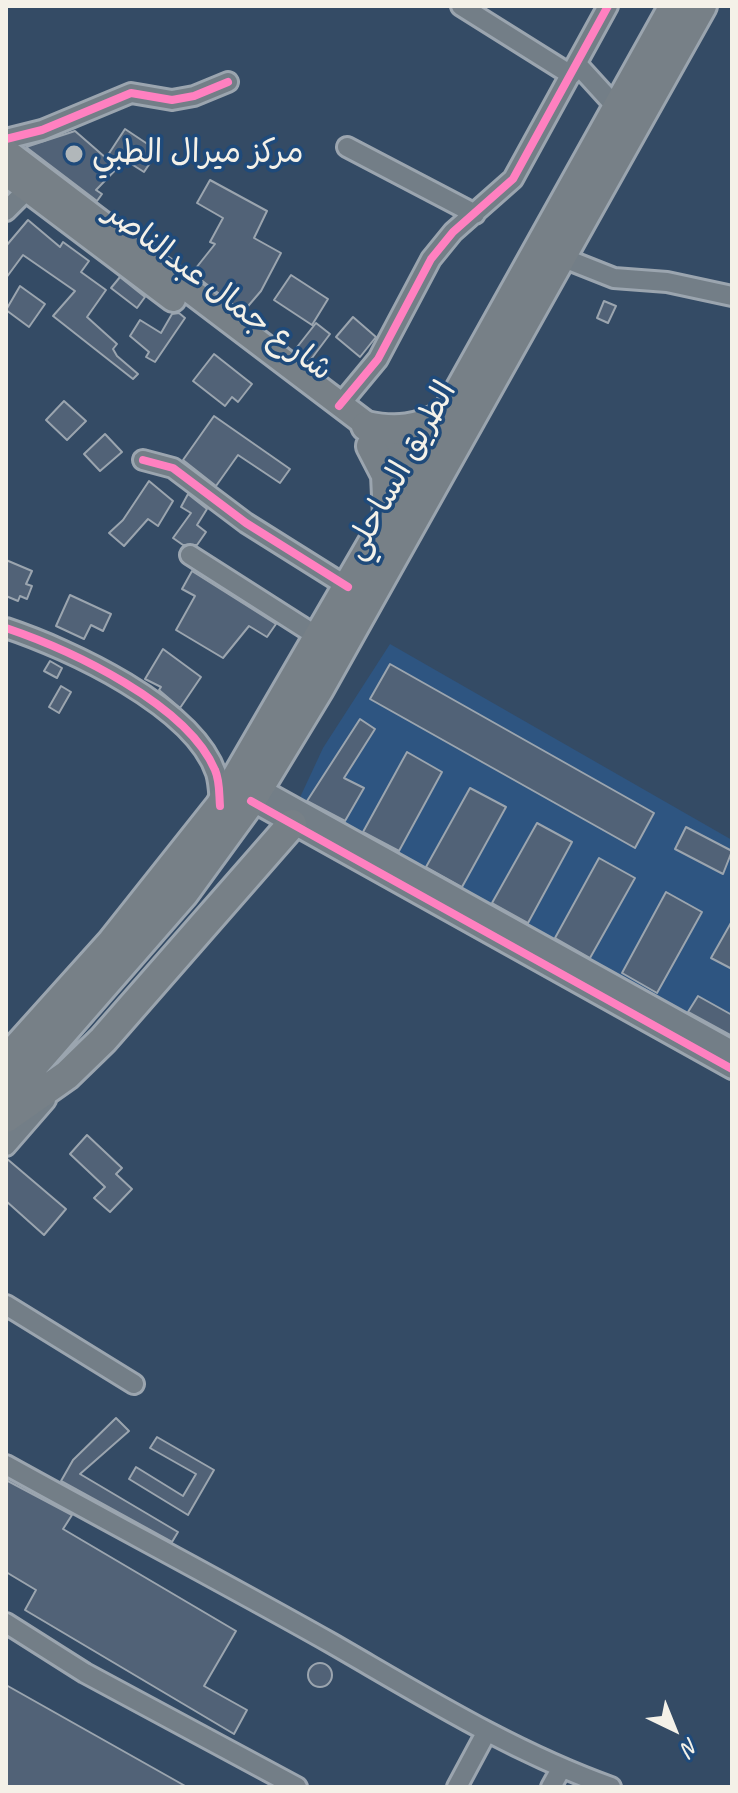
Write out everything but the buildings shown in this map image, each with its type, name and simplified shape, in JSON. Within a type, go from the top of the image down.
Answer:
[{"type":"highway","name":"الطريق الساحلي","points":[[10,1046],[112,942],[220,806],[388,517],[424,478],[446,415],[674,6]]},
{"type":"highway","name":"الطريق الساحلي","points":[[6,1097],[184,893],[254,794],[319,689],[424,478],[561,257],[702,6]]},
{"type":"highway","points":[[388,517],[386,475],[368,436],[416,428],[446,415]]},
{"type":"highway","points":[[6,1118],[67,1075],[103,1040],[292,824]]},
{"type":"main road","name":"شارع جمال عبدالناصر","points":[[6,151],[339,406],[368,436]]},
{"type":"main road","name":"شارع جمال عبدالناصر","points":[[6,173],[424,478]]},
{"type":"street","points":[[461,6],[574,70],[617,108]]},
{"type":"street","points":[[339,406],[378,359],[431,259],[453,232],[513,179],[608,6]]},
{"type":"street","points":[[6,139],[58,124],[131,93],[172,100],[194,96],[228,82]]},
{"type":"street","points":[[347,147],[475,214]]},
{"type":"street","points":[[6,211],[27,190]]},
{"type":"street","points":[[561,257],[614,278],[667,282],[732,296]]},
{"type":"street","points":[[143,460],[173,468],[246,523],[348,587]]},
{"type":"street","points":[[190,555],[320,638]]},
{"type":"street","points":[[6,628],[113,677],[174,718],[196,740],[215,771],[220,806]]},
{"type":"street","points":[[254,794],[292,824],[650,1014],[732,1050]]},
{"type":"street","points":[[254,794],[650,1014],[732,1069]]},
{"type":"street","points":[[6,1146],[67,1075]]},
{"type":"street","points":[[6,1305],[134,1384]]},
{"type":"street","points":[[6,1465],[329,1642],[486,1733],[561,1769],[611,1787]]},
{"type":"street","points":[[6,1623],[85,1673],[297,1787]]},
{"type":"street","points":[[457,1787],[486,1733]]},
{"type":"street","points":[[551,1787],[561,1769]]},
{"type":"shaded area","points":[[390,644],[732,840],[732,1045],[296,806],[323,748]]},
{"type":"cycle path","points":[[339,406],[378,359],[431,259],[453,232],[513,179],[608,6]]},
{"type":"cycle path","points":[[6,139],[42,130],[131,93],[172,100],[194,96],[228,82]]},
{"type":"cycle path","points":[[143,460],[173,468],[246,523],[348,587]]},
{"type":"cycle path","points":[[6,628],[93,665],[124,682],[180,723],[201,746],[215,770],[220,806]]},
{"type":"cycle path","points":[[251,801],[732,1069]]},
{"type":"place","name":"مركز ميرال الطبي","points":[[74,154]]}]
